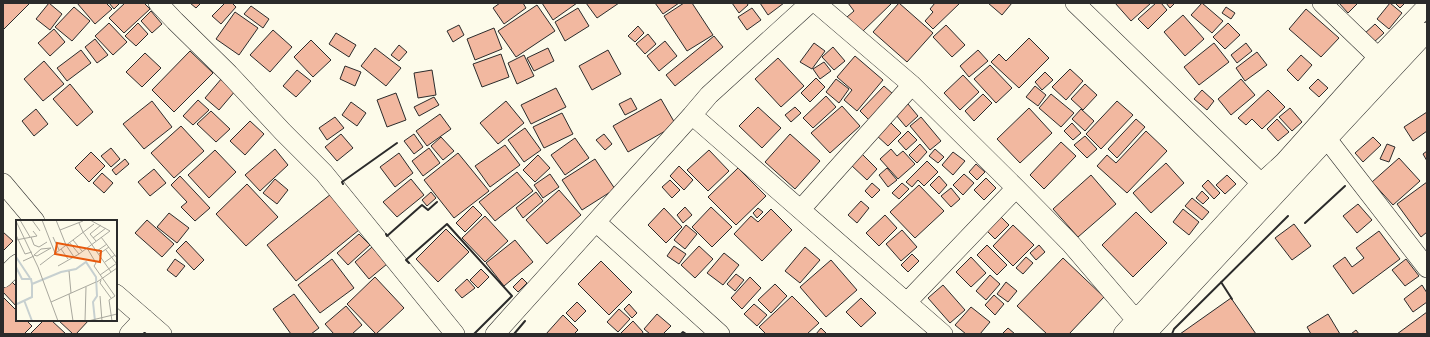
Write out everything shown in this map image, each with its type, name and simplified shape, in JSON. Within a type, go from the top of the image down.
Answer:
[{"type":"street","points":[[158,3],[324,173],[455,334]]},
{"type":"street","points":[[495,334],[709,95],[810,3]]},
{"type":"street","points":[[816,3],[912,85],[1016,188],[1071,244],[1145,330]]},
{"type":"street","points":[[1075,3],[1261,183]]},
{"type":"street","points":[[1322,3],[1378,57]]},
{"type":"street","points":[[1123,334],[1145,330],[1290,168],[1378,57],[1427,6]]},
{"type":"street","points":[[1145,330],[1261,183],[1290,168],[1327,139],[1427,32]]},
{"type":"street","points":[[800,209],[912,85]]},
{"type":"street","points":[[692,115],[943,334]]},
{"type":"street","points":[[1327,139],[1427,268]]},
{"type":"street","points":[[3,183],[34,220]]},
{"type":"street","points":[[907,302],[1016,188]]},
{"type":"street","points":[[596,222],[720,334]]},
{"type":"street","points":[[3,278],[16,265]]},
{"type":"street","points":[[117,295],[162,334]]},
{"type":"street","points":[[129,334],[144,318]]},
{"type":"building","points":[[3,3],[29,4],[3,30]]},
{"type":"building","points":[[49,3],[62,14],[50,30],[36,19]]},
{"type":"building","points":[[77,3],[106,3],[112,9],[95,24]]},
{"type":"building","points":[[109,3],[120,3],[114,9]]},
{"type":"building","points":[[125,3],[144,3],[150,9],[124,33],[109,18]]},
{"type":"building","points":[[190,3],[201,3],[196,8]]},
{"type":"building","points":[[225,3],[232,3],[236,7],[221,24],[212,16]]},
{"type":"building","points":[[500,3],[523,3],[526,8],[504,24],[493,8]]},
{"type":"building","points":[[542,3],[577,3],[553,20]]},
{"type":"building","points":[[586,3],[619,3],[597,18]]},
{"type":"building","points":[[655,3],[679,3],[663,14]]},
{"type":"building","points":[[684,3],[692,3],[713,35],[687,51],[664,16]]},
{"type":"building","points":[[732,3],[747,3],[748,5],[739,13]]},
{"type":"building","points":[[760,3],[784,3],[768,15]]},
{"type":"building","points":[[848,3],[892,3],[862,32],[847,17],[854,11]]},
{"type":"building","points":[[899,3],[933,33],[907,62],[873,32]]},
{"type":"building","points":[[935,3],[960,3],[933,29],[925,21],[933,12],[930,9]]},
{"type":"building","points":[[988,3],[1012,3],[1002,15]]},
{"type":"building","points":[[1115,3],[1151,3],[1131,21]]},
{"type":"building","points":[[1156,3],[1161,3],[1167,10],[1148,29],[1138,19]]},
{"type":"building","points":[[1166,3],[1175,3],[1170,8]]},
{"type":"building","points":[[1202,3],[1223,21],[1212,33],[1191,15]]},
{"type":"building","points":[[1339,3],[1358,3],[1348,13]]},
{"type":"building","points":[[1390,3],[1402,13],[1389,29],[1377,19]]},
{"type":"building","points":[[1395,3],[1405,3],[1400,8]]},
{"type":"building","points":[[537,5],[555,31],[516,57],[498,31]]},
{"type":"building","points":[[251,6],[269,19],[263,28],[244,14]]},
{"type":"building","points":[[74,7],[90,21],[72,41],[55,27]]},
{"type":"building","points":[[1226,7],[1235,13],[1231,19],[1222,13]]},
{"type":"building","points":[[578,8],[589,26],[565,41],[555,22]]},
{"type":"building","points":[[752,8],[761,20],[747,30],[738,17]]},
{"type":"building","points":[[1306,9],[1339,38],[1321,57],[1289,29]]},
{"type":"building","points":[[151,11],[162,24],[152,33],[141,21]]},
{"type":"building","points":[[235,12],[258,28],[239,55],[216,39]]},
{"type":"building","points":[[1183,15],[1204,39],[1185,56],[1164,32]]},
{"type":"building","points":[[109,23],[127,42],[113,55],[95,36]]},
{"type":"building","points":[[138,23],[148,34],[136,46],[125,36]]},
{"type":"building","points":[[1228,23],[1240,35],[1225,49],[1213,37]]},
{"type":"building","points":[[1375,24],[1384,33],[1373,43],[1364,34]]},
{"type":"building","points":[[459,25],[464,35],[453,42],[447,31]]},
{"type":"building","points":[[946,25],[965,45],[952,57],[933,37]]},
{"type":"building","points":[[638,26],[644,33],[635,42],[628,36]]},
{"type":"building","points":[[494,28],[502,49],[475,60],[467,39]]},
{"type":"building","points":[[54,29],[65,42],[50,56],[38,43]]},
{"type":"building","points":[[273,30],[292,47],[270,72],[250,55]]},
{"type":"building","points":[[336,33],[356,45],[349,57],[329,44]]},
{"type":"building","points":[[648,34],[656,44],[645,54],[636,44]]},
{"type":"building","points":[[714,36],[723,47],[675,86],[666,75]]},
{"type":"building","points":[[1029,38],[1049,58],[1019,88],[991,62],[999,54],[1006,61]]},
{"type":"building","points":[[95,39],[108,55],[97,63],[85,47]]},
{"type":"building","points":[[311,40],[331,60],[313,77],[294,57]]},
{"type":"building","points":[[665,41],[677,56],[659,71],[647,56]]},
{"type":"building","points":[[814,43],[825,51],[812,69],[800,62]]},
{"type":"building","points":[[1214,43],[1229,62],[1199,85],[1184,67]]},
{"type":"building","points":[[1246,43],[1252,51],[1237,63],[1231,55]]},
{"type":"building","points":[[399,45],[407,52],[399,61],[391,55]]},
{"type":"building","points":[[833,47],[845,61],[834,70],[822,57]]},
{"type":"building","points":[[375,48],[401,68],[386,86],[361,66]]},
{"type":"building","points":[[548,48],[554,61],[534,71],[527,58]]},
{"type":"building","points":[[81,50],[91,63],[67,81],[57,68]]},
{"type":"building","points":[[608,50],[621,74],[592,90],[579,66]]},
{"type":"building","points":[[978,50],[988,61],[969,77],[960,66]]},
{"type":"building","points":[[190,51],[213,73],[174,112],[152,90]]},
{"type":"building","points":[[1257,52],[1267,65],[1245,81],[1236,68]]},
{"type":"building","points":[[145,53],[161,68],[142,87],[126,72]]},
{"type":"building","points":[[501,54],[509,77],[482,87],[473,64]]},
{"type":"building","points":[[524,55],[534,76],[517,84],[508,63]]},
{"type":"building","points":[[1301,55],[1312,65],[1298,81],[1287,70]]},
{"type":"building","points":[[855,56],[883,80],[857,111],[844,100],[852,90],[837,77]]},
{"type":"building","points":[[778,58],[804,86],[781,107],[755,79]]},
{"type":"building","points":[[44,61],[64,84],[43,101],[24,79]]},
{"type":"building","points":[[824,62],[831,71],[820,79],[813,69]]},
{"type":"building","points":[[990,65],[1012,88],[996,103],[974,79]]},
{"type":"building","points":[[345,66],[361,72],[355,86],[340,79]]},
{"type":"building","points":[[1070,69],[1083,81],[1066,100],[1052,87]]},
{"type":"building","points":[[297,70],[311,81],[296,97],[283,86]]},
{"type":"building","points":[[432,70],[436,95],[418,98],[414,73]]},
{"type":"building","points":[[1045,72],[1053,80],[1042,90],[1035,82]]},
{"type":"building","points":[[963,75],[979,92],[960,110],[944,93]]},
{"type":"building","points":[[222,78],[236,90],[219,110],[205,98]]},
{"type":"building","points":[[816,78],[825,87],[810,102],[801,93]]},
{"type":"building","points":[[836,79],[849,89],[839,103],[826,92]]},
{"type":"building","points":[[1241,79],[1255,95],[1231,115],[1218,99]]},
{"type":"building","points":[[1318,79],[1328,88],[1319,97],[1309,88]]},
{"type":"building","points":[[70,84],[93,112],[77,126],[53,99]]},
{"type":"building","points":[[1085,84],[1097,95],[1083,110],[1071,99]]},
{"type":"building","points":[[884,86],[893,94],[869,120],[860,111]]},
{"type":"building","points":[[1035,86],[1046,95],[1038,106],[1026,97]]},
{"type":"building","points":[[556,88],[566,107],[531,124],[521,105]]},
{"type":"building","points":[[1202,90],[1214,101],[1207,110],[1194,99]]},
{"type":"building","points":[[1268,90],[1285,107],[1262,129],[1252,119],[1246,125],[1238,118]]},
{"type":"building","points":[[396,93],[406,120],[387,127],[377,100]]},
{"type":"building","points":[[983,94],[992,103],[974,121],[965,111]]},
{"type":"building","points":[[1051,94],[1074,113],[1061,127],[1039,108]]},
{"type":"building","points":[[826,96],[836,107],[813,128],[803,118]]},
{"type":"building","points":[[434,97],[439,105],[419,116],[414,107]]},
{"type":"building","points":[[631,98],[637,109],[625,115],[619,104]]},
{"type":"building","points":[[661,99],[676,125],[628,152],[613,126]]},
{"type":"building","points":[[198,100],[209,110],[193,125],[183,116]]},
{"type":"building","points":[[152,101],[172,127],[144,149],[123,124]]},
{"type":"building","points":[[506,101],[524,123],[498,144],[480,123]]},
{"type":"building","points":[[1117,101],[1133,115],[1101,149],[1086,134]]},
{"type":"building","points":[[351,102],[366,113],[357,126],[342,115]]},
{"type":"building","points":[[908,104],[918,116],[906,127],[896,115]]},
{"type":"building","points":[[842,106],[860,126],[830,153],[811,133]]},
{"type":"building","points":[[758,107],[781,128],[762,148],[739,126]]},
{"type":"building","points":[[795,107],[801,113],[791,122],[785,115]]},
{"type":"building","points":[[1029,108],[1052,133],[1020,163],[997,139]]},
{"type":"building","points":[[1290,108],[1302,122],[1292,131],[1279,117]]},
{"type":"building","points":[[36,109],[48,124],[34,136],[22,121]]},
{"type":"building","points":[[1081,109],[1094,121],[1085,131],[1072,119]]},
{"type":"building","points":[[211,111],[230,129],[216,142],[197,124]]},
{"type":"building","points":[[1427,112],[1427,131],[1413,141],[1404,127]]},
{"type":"building","points":[[562,113],[573,134],[544,148],[533,127]]},
{"type":"building","points":[[440,114],[451,129],[427,146],[416,131]]},
{"type":"building","points":[[335,117],[344,128],[327,140],[319,128]]},
{"type":"building","points":[[921,117],[941,141],[930,150],[910,126]]},
{"type":"building","points":[[1136,119],[1145,127],[1117,158],[1108,149]]},
{"type":"building","points":[[1277,119],[1289,132],[1278,141],[1267,129]]},
{"type":"building","points":[[888,120],[901,133],[888,146],[875,134]]},
{"type":"building","points":[[250,121],[264,134],[245,155],[230,141]]},
{"type":"building","points":[[1072,123],[1081,133],[1073,140],[1064,131]]},
{"type":"building","points":[[181,126],[204,151],[174,178],[151,153]]},
{"type":"building","points":[[525,128],[541,150],[524,162],[508,140]]},
{"type":"building","points":[[908,131],[917,140],[906,150],[898,141]]},
{"type":"building","points":[[1146,131],[1167,151],[1127,193],[1097,166],[1107,155],[1116,163]]},
{"type":"building","points":[[341,134],[353,148],[337,161],[325,147]]},
{"type":"building","points":[[414,134],[423,147],[414,154],[404,141]]},
{"type":"building","points":[[604,134],[612,144],[605,150],[596,140]]},
{"type":"building","points":[[790,134],[820,161],[795,189],[765,162]]},
{"type":"building","points":[[1085,136],[1097,149],[1087,158],[1074,145]]},
{"type":"building","points":[[441,137],[454,151],[443,160],[431,146]]},
{"type":"building","points":[[1373,137],[1381,145],[1363,162],[1355,153]]},
{"type":"building","points":[[575,138],[589,158],[565,175],[551,155]]},
{"type":"building","points":[[1061,142],[1076,156],[1044,189],[1030,175]]},
{"type":"building","points":[[920,144],[927,152],[917,163],[909,155]]},
{"type":"building","points":[[1387,144],[1395,147],[1389,162],[1380,159]]},
{"type":"building","points":[[505,145],[520,165],[490,187],[475,166]]},
{"type":"building","points":[[111,148],[120,159],[111,167],[101,156]]},
{"type":"building","points":[[429,148],[440,163],[423,176],[412,161]]},
{"type":"building","points":[[275,149],[288,165],[260,191],[245,175]]},
{"type":"building","points":[[891,149],[897,156],[903,151],[915,164],[898,179],[880,159]]},
{"type":"building","points":[[935,149],[944,157],[938,163],[929,156]]},
{"type":"building","points":[[215,150],[236,172],[209,198],[188,175]]},
{"type":"building","points":[[709,150],[729,171],[708,191],[687,170]]},
{"type":"building","points":[[1427,151],[1427,161],[1423,154]]},
{"type":"building","points":[[91,152],[105,166],[89,182],[75,168]]},
{"type":"building","points":[[953,152],[965,161],[953,175],[942,165]]},
{"type":"building","points":[[399,153],[413,173],[395,187],[380,167]]},
{"type":"building","points":[[458,153],[489,191],[454,218],[424,180]]},
{"type":"building","points":[[862,154],[877,169],[867,180],[851,165]]},
{"type":"building","points":[[538,155],[550,168],[535,182],[523,170]]},
{"type":"building","points":[[1399,158],[1420,181],[1393,205],[1372,182]]},
{"type":"building","points":[[125,159],[129,164],[116,175],[112,170]]},
{"type":"building","points":[[595,159],[615,189],[582,210],[562,180]]},
{"type":"building","points":[[927,161],[938,172],[924,186],[918,180],[912,187],[906,182]]},
{"type":"building","points":[[1166,163],[1184,183],[1151,213],[1133,193]]},
{"type":"building","points":[[976,164],[985,172],[977,180],[969,172]]},
{"type":"building","points":[[679,166],[693,180],[684,190],[670,176]]},
{"type":"building","points":[[738,168],[766,196],[736,225],[708,197]]},
{"type":"building","points":[[887,168],[897,180],[888,187],[879,175]]},
{"type":"building","points":[[154,169],[166,183],[150,196],[138,182]]},
{"type":"building","points":[[517,172],[533,191],[495,221],[479,202]]},
{"type":"building","points":[[102,173],[113,183],[104,193],[93,183]]},
{"type":"building","points":[[550,174],[559,187],[543,198],[534,185]]},
{"type":"building","points":[[964,174],[974,183],[963,195],[953,185]]},
{"type":"building","points":[[1091,175],[1116,204],[1078,237],[1053,209]]},
{"type":"building","points":[[1227,175],[1236,184],[1225,194],[1216,185]]},
{"type":"building","points":[[180,176],[210,208],[195,221],[181,207],[187,202],[171,185]]},
{"type":"building","points":[[939,176],[947,185],[939,194],[930,185]]},
{"type":"building","points":[[986,178],[996,188],[984,200],[974,190]]},
{"type":"building","points":[[275,179],[288,190],[277,204],[263,193]]},
{"type":"building","points":[[411,179],[424,195],[397,217],[383,202]]},
{"type":"building","points":[[670,180],[680,190],[672,198],[662,187]]},
{"type":"building","points":[[1208,180],[1220,193],[1214,199],[1202,186]]},
{"type":"building","points":[[1427,182],[1427,232],[1421,237],[1397,204]]},
{"type":"building","points":[[872,183],[880,190],[872,198],[865,191]]},
{"type":"building","points":[[902,183],[909,189],[899,199],[892,193]]},
{"type":"building","points":[[247,184],[278,217],[246,246],[216,214]]},
{"type":"building","points":[[919,185],[944,211],[915,238],[890,212]]},
{"type":"building","points":[[951,188],[960,199],[951,207],[941,196]]},
{"type":"building","points":[[559,190],[581,215],[547,244],[526,220]]},
{"type":"building","points":[[1202,191],[1209,198],[1203,204],[1196,198]]},
{"type":"building","points":[[431,192],[436,198],[427,206],[422,200]]},
{"type":"building","points":[[536,192],[543,201],[523,218],[516,208]]},
{"type":"building","points":[[331,194],[359,230],[296,281],[267,245]]},
{"type":"building","points":[[1192,198],[1209,212],[1202,220],[1185,206]]},
{"type":"building","points":[[861,201],[869,208],[857,223],[848,215]]},
{"type":"building","points":[[1358,204],[1372,220],[1357,233],[1343,216]]},
{"type":"building","points":[[473,206],[482,215],[465,232],[456,223]]},
{"type":"building","points":[[685,207],[692,215],[683,223],[677,215]]},
{"type":"building","points":[[711,207],[732,227],[712,247],[692,227]]},
{"type":"building","points":[[664,208],[682,227],[666,243],[648,225]]},
{"type":"building","points":[[758,208],[763,212],[757,218],[753,213]]},
{"type":"building","points":[[771,209],[792,230],[762,261],[734,234],[751,216],[758,222]]},
{"type":"building","points":[[1183,209],[1199,222],[1189,235],[1173,222]]},
{"type":"building","points":[[1136,212],[1167,243],[1133,277],[1102,245]]},
{"type":"building","points":[[169,213],[189,228],[177,243],[157,227]]},
{"type":"building","points":[[885,215],[897,228],[879,246],[866,233]]},
{"type":"building","points":[[485,216],[508,241],[485,262],[462,238]]},
{"type":"building","points":[[1000,216],[1009,225],[995,239],[986,230]]},
{"type":"building","points":[[147,220],[174,244],[162,257],[135,233]]},
{"type":"building","points":[[1294,224],[1311,246],[1292,260],[1275,238]]},
{"type":"building","points":[[686,225],[697,234],[685,249],[674,240]]},
{"type":"building","points":[[1013,225],[1034,245],[1013,266],[993,246]]},
{"type":"building","points":[[446,229],[469,252],[438,282],[416,259]]},
{"type":"building","points":[[902,230],[917,247],[901,261],[886,244]]},
{"type":"building","points":[[1379,231],[1400,259],[1353,294],[1333,266],[1345,257],[1352,267],[1364,258],[1356,248]]},
{"type":"building","points":[[3,232],[13,241],[3,251]]},
{"type":"building","points":[[359,234],[370,245],[348,265],[337,253]]},
{"type":"building","points":[[515,240],[533,262],[504,286],[486,263]]},
{"type":"building","points":[[186,241],[204,260],[194,270],[176,251]]},
{"type":"building","points":[[987,245],[1007,265],[997,275],[977,255]]},
{"type":"building","points":[[1039,245],[1045,252],[1036,260],[1030,253]]},
{"type":"building","points":[[674,246],[686,254],[679,264],[667,256]]},
{"type":"building","points":[[699,246],[713,259],[695,278],[681,265]]},
{"type":"building","points":[[372,247],[387,264],[369,279],[355,262]]},
{"type":"building","points":[[805,247],[820,260],[800,283],[785,271]]},
{"type":"building","points":[[724,253],[739,265],[723,285],[707,273]]},
{"type":"building","points":[[912,254],[919,261],[908,272],[901,265]]},
{"type":"building","points":[[971,257],[986,273],[971,287],[956,272]]},
{"type":"building","points":[[1026,257],[1033,263],[1023,274],[1016,268]]},
{"type":"building","points":[[1063,258],[1104,297],[1069,334],[1047,334],[1017,306]]},
{"type":"building","points":[[175,259],[185,266],[176,277],[167,270]]},
{"type":"building","points":[[332,259],[354,288],[320,313],[298,285]]},
{"type":"building","points":[[1406,259],[1419,276],[1405,286],[1392,270]]},
{"type":"building","points":[[831,260],[857,290],[826,317],[800,287]]},
{"type":"building","points":[[601,261],[632,292],[609,315],[578,284]]},
{"type":"building","points":[[481,269],[489,277],[478,288],[470,280]]},
{"type":"building","points":[[736,274],[744,280],[735,291],[727,284]]},
{"type":"building","points":[[990,275],[1000,284],[986,300],[976,291]]},
{"type":"building","points":[[375,277],[404,308],[376,334],[347,304]]},
{"type":"building","points":[[750,277],[761,288],[742,309],[731,298]]},
{"type":"building","points":[[522,278],[527,283],[518,292],[513,287]]},
{"type":"building","points":[[467,279],[475,288],[462,298],[455,290]]},
{"type":"building","points":[[11,281],[16,286],[16,306],[3,292],[3,289]]},
{"type":"building","points":[[1006,282],[1017,291],[1008,302],[997,294]]},
{"type":"building","points":[[775,284],[787,296],[771,313],[758,300]]},
{"type":"building","points":[[943,285],[965,310],[950,323],[928,298]]},
{"type":"building","points":[[1422,285],[1427,293],[1427,302],[1413,312],[1404,299]]},
{"type":"building","points":[[294,294],[319,328],[311,334],[291,334],[273,309]]},
{"type":"building","points":[[994,295],[1004,304],[995,315],[985,305]]},
{"type":"building","points":[[792,296],[819,323],[807,334],[766,334],[759,327]]},
{"type":"building","points":[[3,297],[16,310],[16,321],[27,321],[32,326],[24,334],[3,334]]},
{"type":"building","points":[[861,298],[876,313],[861,327],[846,312]]},
{"type":"building","points":[[1231,298],[1256,334],[1180,334]]},
{"type":"building","points":[[577,302],[586,311],[575,322],[566,313]]},
{"type":"building","points":[[629,304],[637,313],[632,318],[624,309]]},
{"type":"building","points":[[754,304],[767,315],[757,326],[744,314]]},
{"type":"building","points":[[346,306],[362,325],[352,334],[334,334],[325,324]]},
{"type":"building","points":[[971,307],[990,322],[980,334],[966,334],[955,325]]},
{"type":"building","points":[[619,309],[630,319],[618,332],[607,322]]},
{"type":"building","points":[[1427,312],[1427,334],[1397,334]]},
{"type":"building","points":[[657,314],[671,326],[663,334],[650,334],[644,329]]},
{"type":"building","points":[[1328,314],[1340,334],[1311,334],[1307,327]]},
{"type":"building","points":[[563,315],[578,330],[574,334],[546,334]]},
{"type":"building","points":[[43,321],[52,321],[66,334],[30,334]]},
{"type":"building","points":[[59,321],[88,321],[76,334],[73,334]]},
{"type":"building","points":[[633,321],[643,332],[642,334],[620,334]]},
{"type":"building","points":[[821,328],[827,334],[816,334]]},
{"type":"building","points":[[1008,328],[1015,334],[1002,334]]},
{"type":"building","points":[[1356,330],[1359,334],[1351,334]]},
{"type":"wall","points":[[343,184],[342,182],[397,143]]},
{"type":"wall","points":[[1305,223],[1345,186]]},
{"type":"wall","points":[[386,234],[387,236],[422,205],[428,210],[437,202]]},
{"type":"wall","points":[[1172,334],[1174,329],[1288,216]]},
{"type":"wall","points":[[409,263],[406,260],[447,224],[512,296],[474,334]]},
{"type":"wall","points":[[1221,282],[1232,299]]},
{"type":"wall","points":[[514,334],[525,321]]},
{"type":"wall","points":[[681,334],[683,332],[686,334]]}]
